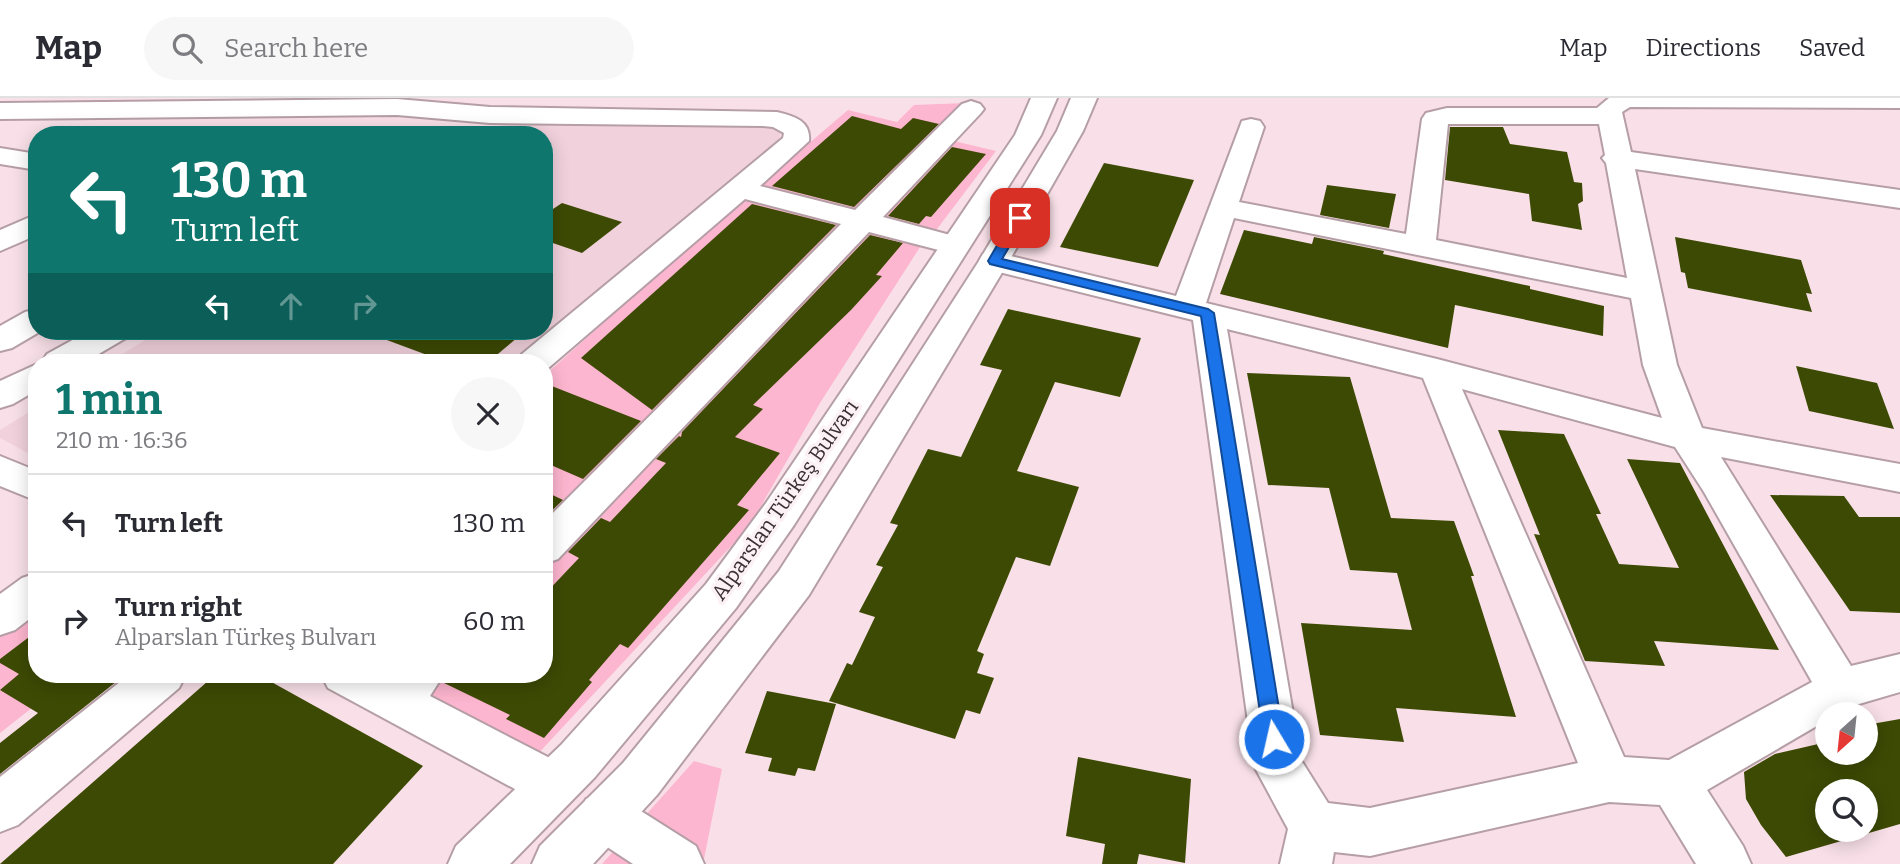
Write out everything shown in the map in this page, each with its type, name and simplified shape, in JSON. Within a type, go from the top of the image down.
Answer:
[{"type":"street","name":"Alparslan Türkeş Bulvarı","points":[[474,864],[578,761],[721,596],[780,514],[1028,135],[1045,98]]},
{"type":"street","points":[[558,864],[640,779],[794,583],[994,261],[1070,131],[1084,98]]},
{"type":"street","points":[[1840,689],[1718,482],[1688,438],[1660,365],[1616,158],[1609,109],[1625,99],[1900,100]]},
{"type":"street","points":[[469,126],[496,107]]},
{"type":"street","points":[[0,111],[496,107],[778,119],[790,124],[797,131],[796,141],[544,354]]},
{"type":"street","points":[[553,539],[971,109]]},
{"type":"street","points":[[1419,246],[1435,119],[1447,116],[1610,116]]},
{"type":"street","points":[[1251,127],[1223,207],[1198,311],[1278,766],[1310,845],[1609,779],[1674,783],[1840,689],[1900,673]]},
{"type":"street","points":[[0,156],[28,161]]},
{"type":"street","points":[[1616,158],[1900,199]]},
{"type":"street","points":[[740,189],[954,245]]},
{"type":"street","points":[[1223,207],[1645,291]]},
{"type":"street","points":[[0,242],[28,228]]},
{"type":"street","points":[[994,261],[1437,370],[1688,438],[1900,478]]},
{"type":"street","points":[[0,340],[28,324]]},
{"type":"street","points":[[73,354],[98,340]]},
{"type":"street","points":[[1437,370],[1609,779]]},
{"type":"street","points":[[0,396],[28,380]]},
{"type":"street","points":[[0,470],[28,483]]},
{"type":"street","points":[[0,617],[28,597]]},
{"type":"street","points":[[0,808],[152,683]]},
{"type":"street","points":[[389,683],[409,687],[554,785]]},
{"type":"street","points":[[1674,783],[1725,864]]},
{"type":"street","points":[[604,816],[678,864]]},
{"type":"shaded area","points":[[965,103],[860,218],[754,190],[848,110],[897,122],[914,105]]},
{"type":"shaded area","points":[[764,125],[780,129],[780,140],[553,336],[553,126],[500,126]]},
{"type":"shaded area","points":[[954,141],[996,151],[934,233],[880,219]]},
{"type":"shaded area","points":[[744,197],[849,223],[553,519],[553,368]]},
{"type":"shaded area","points":[[867,232],[922,244],[820,403],[749,527],[535,757],[427,693],[436,683],[553,683],[553,561]]},
{"type":"shaded area","points":[[145,340],[548,340],[532,354],[122,354]]},
{"type":"shaded area","points":[[28,413],[28,453],[0,438],[0,430]]},
{"type":"shaded area","points":[[28,614],[28,683],[64,683],[0,733],[0,635]]},
{"type":"shaded area","points":[[694,761],[722,769],[703,864],[602,864]]},
{"type":"building","points":[[852,116],[901,129],[913,118],[939,124],[854,207],[772,186]]},
{"type":"building","points":[[1450,127],[1503,127],[1510,144],[1567,152],[1574,182],[1582,183],[1583,201],[1578,204],[1582,230],[1532,221],[1529,194],[1445,180]]},
{"type":"building","points":[[952,147],[986,154],[931,217],[926,216],[919,224],[888,216]]},
{"type":"building","points":[[1104,163],[1194,180],[1158,267],[1060,247]]},
{"type":"building","points":[[1327,185],[1396,194],[1389,228],[1320,215]]},
{"type":"building","points":[[562,203],[622,222],[582,253],[553,243],[553,209]]},
{"type":"building","points":[[752,204],[836,225],[652,410],[581,358]]},
{"type":"building","points":[[1244,230],[1312,244],[1314,237],[1384,251],[1383,254],[1530,286],[1530,289],[1604,306],[1603,336],[1455,305],[1448,348],[1220,294]]},
{"type":"building","points":[[870,235],[903,243],[876,275],[882,276],[851,310],[753,405],[763,409],[735,437],[780,453],[737,505],[749,510],[628,648],[620,644],[589,680],[592,682],[544,738],[506,719],[510,715],[444,683],[553,683],[553,585],[579,558],[568,552],[601,518],[610,522],[666,463],[656,459],[681,437],[682,432]]},
{"type":"building","points":[[1675,237],[1801,260],[1812,294],[1806,293],[1812,312],[1688,288],[1685,273],[1681,272]]},
{"type":"building","points":[[1008,309],[1141,338],[1120,397],[1055,382],[1017,471],[1079,487],[1050,566],[1016,557],[977,651],[984,654],[977,673],[994,678],[980,714],[966,710],[955,739],[829,701],[847,663],[852,665],[875,617],[859,612],[883,567],[876,565],[898,525],[890,523],[928,449],[961,457],[1002,370],[980,365]]},
{"type":"building","points":[[387,340],[514,340],[498,354],[424,354]]},
{"type":"building","points":[[1796,366],[1877,383],[1894,429],[1809,411]]},
{"type":"building","points":[[1247,373],[1350,377],[1391,518],[1454,521],[1474,576],[1471,576],[1516,717],[1396,708],[1404,742],[1320,735],[1301,623],[1412,630],[1397,573],[1350,570],[1329,488],[1268,485]]},
{"type":"building","points":[[553,387],[641,421],[583,479],[553,466]]},
{"type":"building","points":[[1498,430],[1564,434],[1601,514],[1596,514],[1619,564],[1679,568],[1627,459],[1680,463],[1779,650],[1654,641],[1665,666],[1585,661],[1534,534],[1540,535]]},
{"type":"building","points":[[553,495],[563,500],[553,509]]},
{"type":"building","points":[[1770,495],[1844,496],[1859,517],[1900,517],[1900,613],[1850,611]]},
{"type":"building","points":[[28,638],[28,683],[115,683],[0,774],[0,743],[38,713],[0,690],[19,674],[0,663],[0,659]]},
{"type":"building","points":[[206,683],[273,683],[423,766],[333,864],[0,864]]},
{"type":"building","points":[[767,691],[836,704],[815,771],[798,768],[795,776],[768,771],[772,758],[745,753]]},
{"type":"building","points":[[1900,719],[1900,824],[1878,830],[1878,779],[1815,779],[1815,842],[1838,842],[1786,857],[1761,825],[1746,799],[1744,772],[1775,754],[1815,745],[1815,765],[1878,765],[1878,723]]},
{"type":"building","points":[[1078,757],[1191,779],[1185,863],[1139,854],[1137,864],[1102,864],[1105,844],[1066,836]]},
{"type":"route","points":[[1020,218],[994,261],[1208,313],[1274,739]]}]
